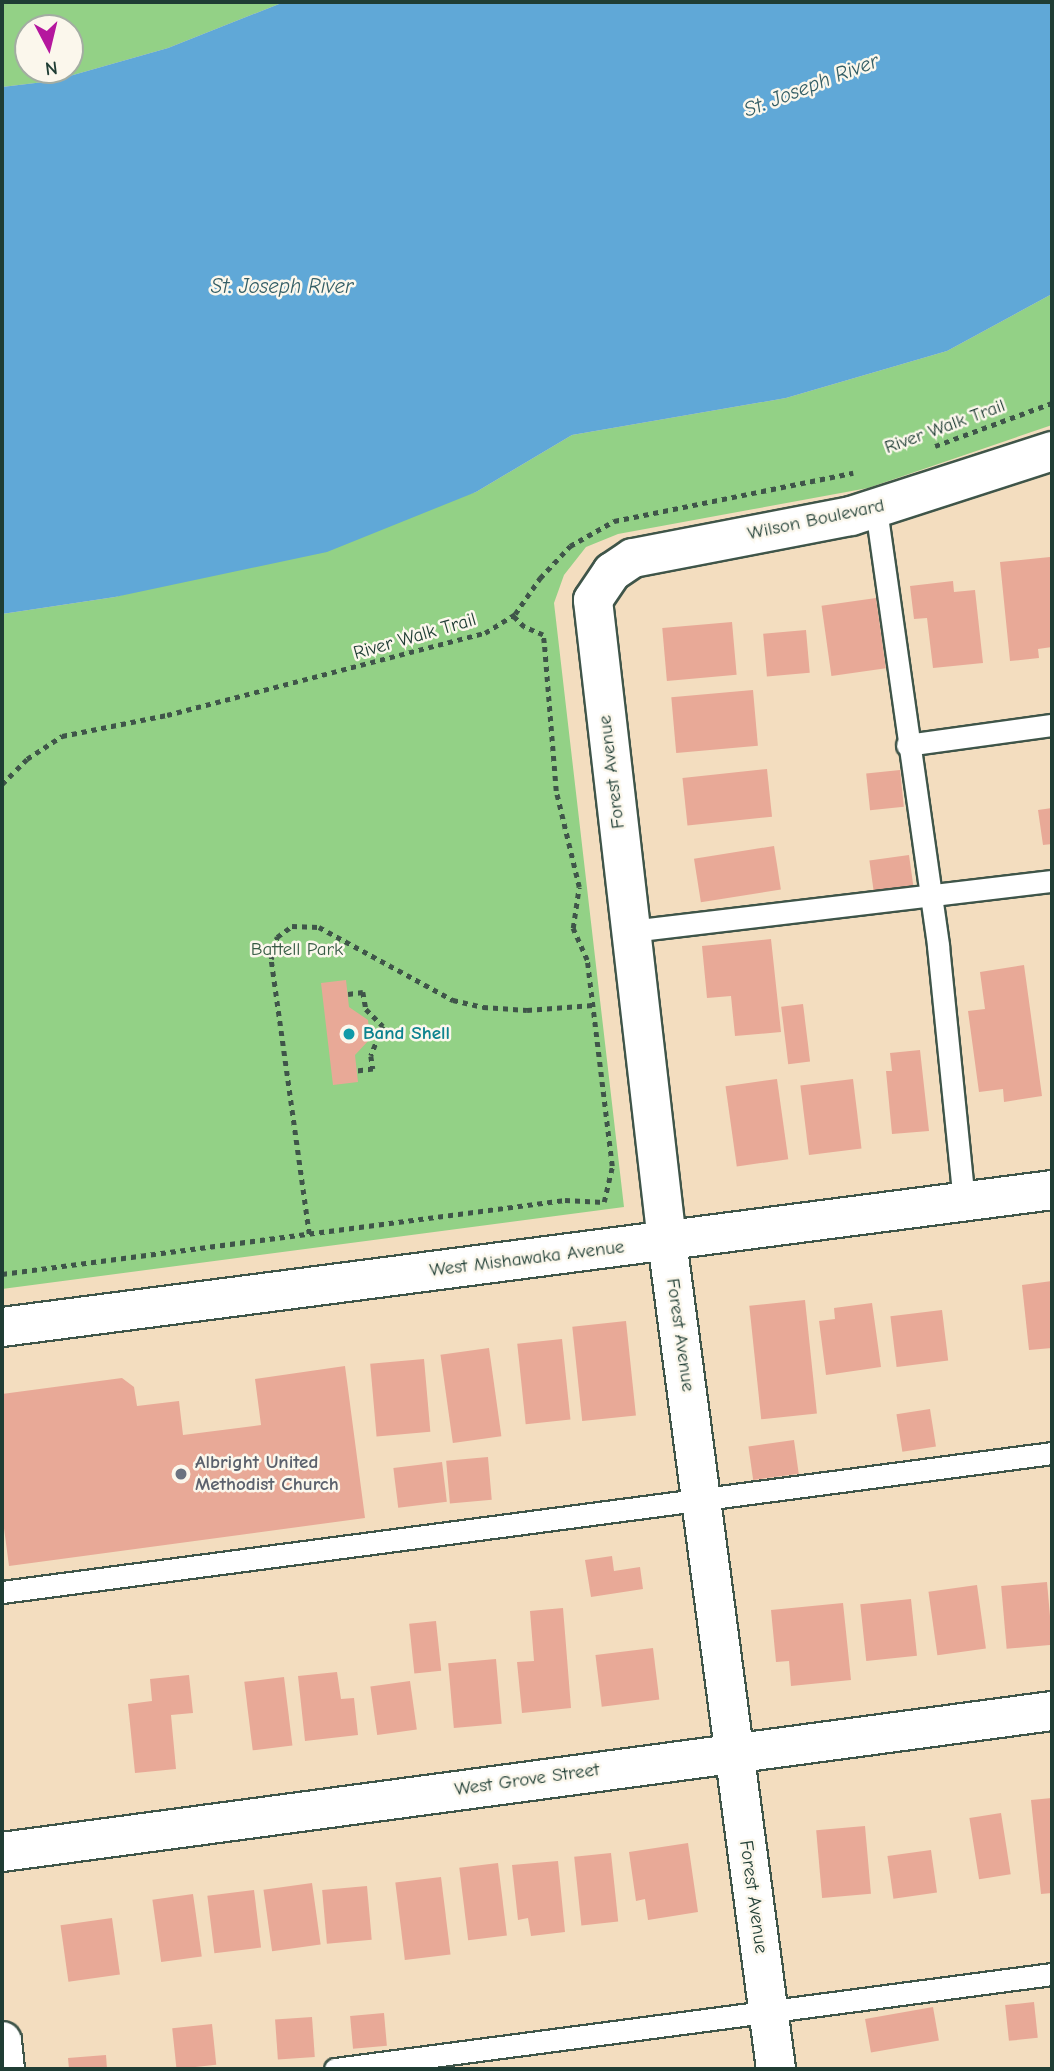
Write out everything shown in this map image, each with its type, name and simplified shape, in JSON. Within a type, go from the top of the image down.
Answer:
[{"type":"street","name":"Wilson Boulevard","points":[[593,600],[612,572],[633,558],[876,509],[1052,451]]},
{"type":"street","name":"Forest Avenue","points":[[593,600],[667,1241],[776,2069]]},
{"type":"street","name":"West Mishawaka Avenue","points":[[2,1327],[1052,1190]]},
{"type":"street","name":"West Grove Street","points":[[2,1852],[1052,1711]]},
{"type":"street","points":[[2,2041],[5,2069]]},
{"type":"lane","points":[[876,509],[929,898],[964,1201]]},
{"type":"lane","points":[[907,745],[1052,725]]},
{"type":"lane","points":[[631,931],[929,898],[1052,881]]},
{"type":"lane","points":[[2,1592],[1052,1453]]},
{"type":"lane","points":[[335,2069],[1052,1974]]},
{"type":"path","name":"River Walk Trail","points":[[926,450],[1052,403]]},
{"type":"path","name":"River Walk Trail","points":[[2,784],[27,759],[62,736],[430,650],[485,633],[513,616],[570,546],[614,521],[864,470]]},
{"type":"path","points":[[2,1274],[565,1200],[604,1202],[612,1166],[587,960],[573,928],[579,887],[556,791],[543,635],[524,627],[513,616]]},
{"type":"path","points":[[309,1234],[271,959],[277,937],[292,926],[318,928],[453,1000],[483,1007],[527,1010],[593,1005]]},
{"type":"path","points":[[348,994],[363,992],[366,1009],[383,1026],[371,1056],[373,1069],[357,1071]]},
{"type":"green space","points":[[2,2],[284,2],[168,48],[84,72],[84,14],[14,14],[14,84],[27,84],[2,87]]},
{"type":"green space","name":"Battell Park","points":[[1052,294],[1052,425],[868,488],[618,534],[586,547],[564,575],[554,603],[624,1207],[2,1289],[2,614],[115,597],[476,492],[572,435],[786,398],[947,351]]},
{"type":"water","name":"St. Joseph River","points":[[284,2],[1052,2],[1052,294],[947,351],[786,398],[572,435],[476,492],[327,552],[115,597],[2,614],[2,87],[84,84],[84,72],[168,48]]},
{"type":"building","points":[[1050,557],[1052,647],[1038,649],[1039,658],[1010,661],[1000,562]]},
{"type":"building","points":[[953,581],[954,592],[975,590],[983,663],[933,668],[927,618],[914,619],[910,586]]},
{"type":"building","points":[[876,598],[886,668],[831,676],[822,606]]},
{"type":"building","points":[[732,622],[737,675],[667,681],[662,628]]},
{"type":"building","points":[[806,630],[810,673],[767,677],[763,634]]},
{"type":"building","points":[[753,690],[758,746],[676,753],[671,697]]},
{"type":"building","points":[[767,769],[772,817],[687,826],[682,778]]},
{"type":"building","points":[[900,770],[904,807],[870,810],[866,774]]},
{"type":"building","points":[[1052,808],[1052,844],[1043,845],[1038,810]]},
{"type":"building","points":[[774,846],[781,889],[701,902],[694,859]]},
{"type":"building","points":[[909,855],[914,891],[874,896],[869,861]]},
{"type":"building","points":[[771,939],[781,1032],[735,1036],[731,996],[707,998],[702,946]]},
{"type":"building","points":[[1024,965],[1042,1096],[1004,1102],[1003,1089],[979,1092],[968,1011],[985,1009],[980,972]]},
{"type":"building","name":"Band Shell","points":[[346,980],[349,1007],[368,1020],[370,1039],[355,1055],[358,1082],[333,1085],[321,983]]},
{"type":"building","points":[[803,1004],[810,1062],[788,1064],[781,1007]]},
{"type":"building","points":[[920,1050],[929,1131],[892,1134],[886,1071],[892,1071],[890,1053]]},
{"type":"building","points":[[777,1079],[788,1159],[737,1166],[726,1086]]},
{"type":"building","points":[[853,1079],[862,1148],[809,1155],[800,1085]]},
{"type":"building","points":[[1052,1281],[1052,1348],[1029,1350],[1022,1285]]},
{"type":"building","points":[[805,1300],[817,1413],[761,1419],[749,1306]]},
{"type":"building","points":[[872,1303],[881,1367],[826,1375],[819,1321],[835,1319],[834,1308]]},
{"type":"building","points":[[942,1310],[948,1361],[897,1367],[890,1316]]},
{"type":"building","points":[[626,1321],[636,1415],[582,1421],[572,1327]]},
{"type":"building","points":[[562,1339],[570,1420],[526,1424],[517,1344]]},
{"type":"building","points":[[489,1348],[501,1436],[453,1443],[440,1355]]},
{"type":"building","points":[[424,1359],[430,1432],[377,1436],[370,1364]]},
{"type":"building","name":"Albright United Methodist Church","points":[[345,1366],[365,1518],[9,1566],[2,1513],[2,1394],[122,1378],[134,1387],[137,1406],[179,1401],[183,1435],[261,1425],[255,1379]]},
{"type":"building","points":[[930,1409],[936,1447],[902,1452],[896,1414]]},
{"type":"building","points":[[794,1440],[799,1474],[753,1480],[748,1446]]},
{"type":"building","points":[[488,1457],[492,1500],[450,1503],[446,1461]]},
{"type":"building","points":[[442,1462],[447,1502],[398,1508],[393,1468]]},
{"type":"building","points":[[612,1556],[614,1571],[640,1567],[643,1589],[591,1597],[585,1560]]},
{"type":"building","points":[[1047,1582],[1052,1645],[1007,1649],[1001,1586]]},
{"type":"building","points":[[977,1585],[986,1648],[937,1655],[928,1592]]},
{"type":"building","points":[[911,1599],[917,1656],[866,1661],[860,1604]]},
{"type":"building","points":[[843,1603],[851,1680],[791,1686],[789,1661],[776,1662],[771,1610]]},
{"type":"building","points":[[563,1608],[571,1708],[522,1713],[517,1662],[534,1661],[530,1611]]},
{"type":"building","points":[[436,1621],[441,1671],[414,1674],[409,1624]]},
{"type":"building","points":[[653,1648],[659,1700],[602,1707],[595,1655]]},
{"type":"building","points":[[496,1659],[502,1724],[454,1728],[448,1663]]},
{"type":"building","points":[[337,1672],[341,1699],[354,1698],[358,1735],[305,1741],[298,1676]]},
{"type":"building","points":[[189,1675],[193,1713],[171,1715],[176,1769],[135,1773],[128,1704],[152,1701],[150,1679]]},
{"type":"building","points":[[284,1677],[292,1745],[253,1750],[244,1682]]},
{"type":"building","points":[[410,1681],[417,1730],[377,1735],[370,1687]]},
{"type":"building","points":[[1052,1798],[1052,1893],[1041,1894],[1031,1800]]},
{"type":"building","points":[[1001,1813],[1011,1874],[979,1879],[969,1818]]},
{"type":"building","points":[[865,1826],[871,1894],[822,1898],[816,1830]]},
{"type":"building","points":[[688,1843],[698,1912],[648,1920],[645,1899],[636,1901],[629,1852]]},
{"type":"building","points":[[931,1850],[937,1893],[893,1899],[887,1856]]},
{"type":"building","points":[[611,1853],[618,1922],[581,1925],[574,1857]]},
{"type":"building","points":[[558,1861],[565,1932],[531,1936],[528,1918],[518,1920],[512,1865]]},
{"type":"building","points":[[498,1863],[507,1935],[468,1940],[459,1868]]},
{"type":"building","points":[[441,1877],[451,1954],[405,1960],[395,1883]]},
{"type":"building","points":[[312,1883],[321,1944],[272,1951],[263,1890]]},
{"type":"building","points":[[367,1886],[372,1940],[327,1944],[322,1890]]},
{"type":"building","points":[[254,1890],[261,1948],[214,1953],[207,1896]]},
{"type":"building","points":[[193,1894],[202,1956],[161,1962],[152,1900]]},
{"type":"building","points":[[112,1918],[120,1974],[68,1982],[61,1925]]},
{"type":"building","points":[[1034,2002],[1038,2038],[1009,2041],[1005,2005]]},
{"type":"building","points":[[933,2007],[939,2040],[871,2052],[865,2019]]},
{"type":"building","points":[[384,2013],[387,2046],[353,2049],[350,2016]]},
{"type":"building","points":[[312,2017],[315,2057],[278,2059],[275,2020]]},
{"type":"building","points":[[212,2024],[216,2065],[177,2069],[172,2028]]},
{"type":"building","points":[[106,2055],[107,2069],[69,2069],[68,2058]]},
{"type":"place","name":"Band Shell","points":[[349,1034]]},
{"type":"place","name":"Albright United Methodist Church","points":[[181,1474]]}]
